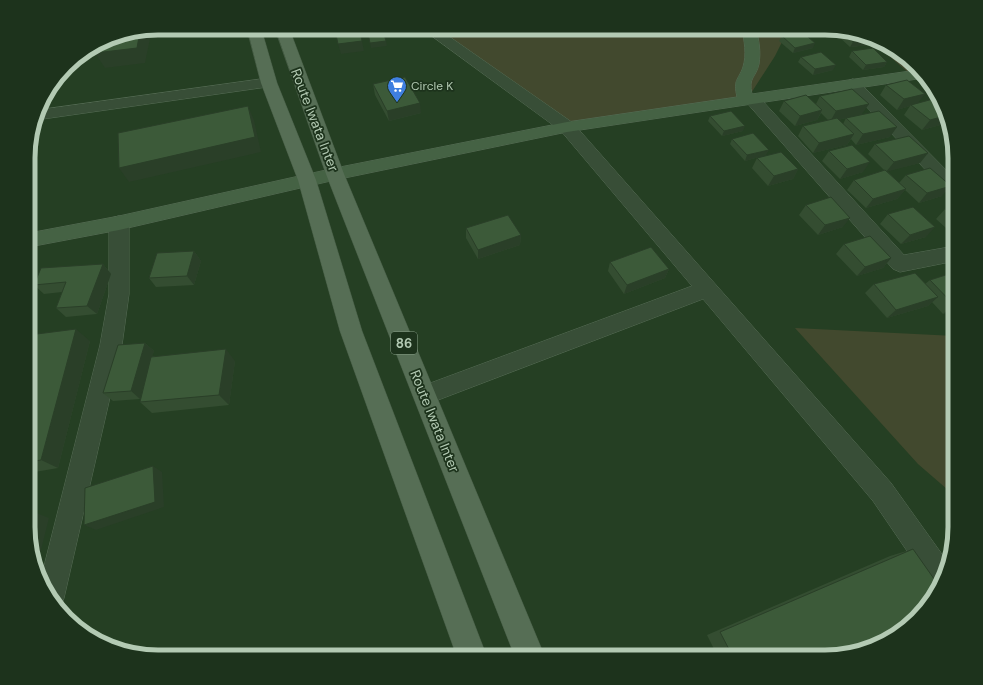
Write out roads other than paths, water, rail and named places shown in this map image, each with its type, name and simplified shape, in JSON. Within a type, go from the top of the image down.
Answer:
[{"type":"main road","name":"Route Iwata Inter","points":[[256,35],[269,83],[307,180],[351,331],[469,650]]},
{"type":"main road","name":"Route Iwata Inter","points":[[284,35],[335,174],[527,650]]},
{"type":"street","points":[[438,35],[567,127],[882,492],[939,573]]},
{"type":"street","points":[[750,35],[753,50],[751,66],[742,85],[750,100],[900,264],[948,254]]},
{"type":"street","points":[[35,239],[119,223],[335,174],[567,127],[915,75]]},
{"type":"street","points":[[43,114],[269,83]]},
{"type":"street","points":[[853,84],[948,183]]},
{"type":"street","points":[[52,590],[111,345],[119,294],[119,223]]},
{"type":"street","points":[[425,395],[707,288]]},
{"type":"place","name":"Circle K","points":[[397,103]]}]
